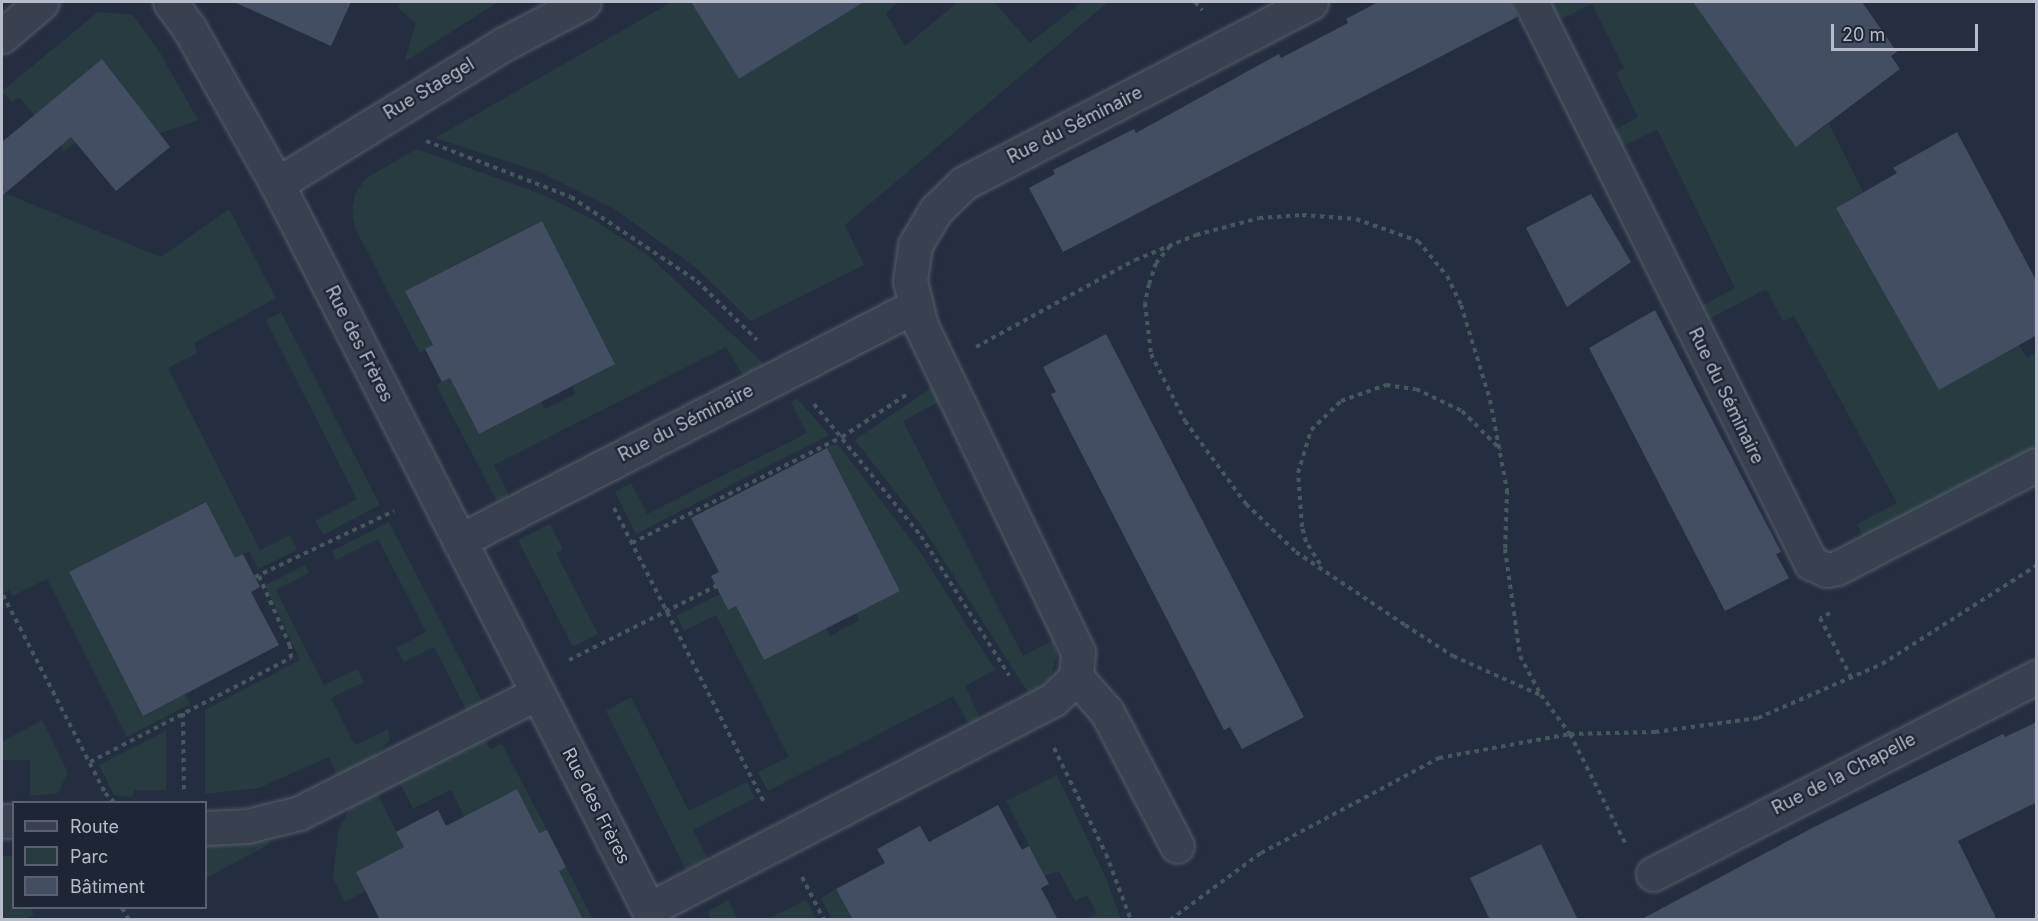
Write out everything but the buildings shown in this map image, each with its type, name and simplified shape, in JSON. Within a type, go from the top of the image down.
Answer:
[{"type":"street","points":[[2,36],[42,2]]},
{"type":"street","name":"Rue des Frères","points":[[170,2],[189,28],[277,184],[652,914]]},
{"type":"street","name":"Rue Staegel","points":[[277,184],[476,60],[584,2]]},
{"type":"street","name":"Rue du Séminaire","points":[[1076,677],[1078,652],[940,369],[915,306],[910,281],[915,245],[936,210],[964,183],[1311,2]]},
{"type":"street","name":"Rue du Séminaire","points":[[1531,2],[1811,562],[1827,570],[1837,568],[2037,465]]},
{"type":"street","name":"Rue du Séminaire","points":[[459,541],[915,306]]},
{"type":"street","points":[[652,914],[783,840],[1033,711],[1054,699],[1076,677],[1107,712],[1177,846]]},
{"type":"street","name":"Rue de la Chapelle","points":[[1653,874],[2037,677]]},
{"type":"street","points":[[207,828],[247,826],[299,813],[538,693]]},
{"type":"path","points":[[417,138],[571,197],[633,235],[697,281],[786,371],[921,536],[1033,711],[1058,753],[1106,854],[1131,920]]},
{"type":"path","points":[[632,543],[842,437],[940,369],[1072,291],[1171,245],[1259,218],[1302,215],[1356,219],[1418,241],[1447,276],[1461,305],[1502,450],[1507,490],[1505,549],[1520,656],[1541,695],[1570,734],[1628,850]]},
{"type":"path","points":[[1171,245],[1156,263],[1145,303],[1151,354],[1161,379],[1185,420],[1246,504],[1296,552],[1325,569],[1453,656],[1541,695]]},
{"type":"path","points":[[1325,569],[1306,542],[1298,474],[1311,430],[1341,401],[1386,385],[1416,389],[1462,411],[1502,450]]},
{"type":"path","points":[[609,497],[824,920]]},
{"type":"path","points":[[90,762],[291,658],[290,646],[257,576],[394,511]]},
{"type":"path","points":[[1170,920],[1262,853],[1440,758],[1570,734],[1655,732],[1758,718],[1882,664],[2037,566]]},
{"type":"path","points":[[567,661],[716,586]]},
{"type":"path","points":[[3,595],[90,762],[113,801]]},
{"type":"path","points":[[183,713],[184,801]]},
{"type":"green space","points":[[401,2],[498,2],[404,62],[416,23],[398,8]]},
{"type":"green space","points":[[672,2],[691,2],[739,79],[827,25],[842,5],[840,2],[898,2],[886,13],[905,46],[958,2],[994,2],[1030,43],[1082,2],[1108,2],[845,225],[864,265],[751,321],[695,267],[613,208],[539,172],[435,138]]},
{"type":"green space","points":[[1550,2],[1693,2],[1796,146],[1829,124],[1863,192],[1836,208],[1939,390],[2019,345],[2027,358],[2036,353],[2036,449],[1864,539],[1857,524],[1897,503],[1794,316],[1783,321],[1766,289],[1698,325],[1692,311],[1735,288],[1657,129],[1622,147],[1613,131],[1638,117],[1616,73],[1624,68],[1592,4],[1559,20]]},
{"type":"green space","points":[[98,12],[133,15],[160,53],[198,120],[158,134],[102,59],[77,81],[75,142],[65,151],[19,97],[12,102],[2,91]]},
{"type":"green space","points":[[416,149],[539,193],[594,220],[649,256],[764,364],[743,375],[726,347],[494,465],[509,495],[497,501],[436,385],[450,378],[479,434],[541,402],[545,409],[575,394],[572,387],[615,363],[541,221],[405,291],[433,345],[420,353],[355,228],[352,211],[355,194],[365,179]]},
{"type":"green space","points":[[2,192],[161,257],[229,209],[276,298],[194,343],[197,353],[168,368],[260,550],[290,535],[297,550],[258,569],[249,551],[235,558],[205,502],[69,572],[143,716],[185,694],[190,704],[127,737],[47,579],[13,596],[9,590],[2,594]]},
{"type":"green space","points":[[281,312],[380,505],[323,535],[315,521],[357,499],[266,320]]},
{"type":"green space","points":[[934,386],[942,400],[903,421],[1023,656],[1054,640],[1057,654],[1050,680],[1029,694],[921,525],[855,440]]},
{"type":"green space","points":[[797,398],[829,435],[636,534],[615,492],[631,483],[647,514],[807,433],[791,402]]},
{"type":"green space","points":[[837,443],[921,553],[995,670],[965,686],[981,720],[970,726],[953,696],[768,791],[758,772],[789,757],[716,615],[684,631],[677,616],[720,594],[728,610],[736,606],[764,660],[826,628],[830,636],[859,620],[856,613],[900,591],[827,448]]},
{"type":"green space","points":[[389,522],[484,705],[468,713],[434,647],[404,662],[396,648],[426,632],[378,539],[336,560],[332,551]]},
{"type":"green space","points":[[550,524],[563,549],[556,553],[598,634],[573,647],[518,540]]},
{"type":"green space","points":[[305,565],[309,573],[276,590],[324,685],[357,669],[364,682],[331,698],[355,745],[388,729],[390,739],[377,756],[338,777],[329,757],[259,788],[205,794],[205,710],[300,660],[265,585]]},
{"type":"green space","points":[[631,697],[689,811],[747,782],[755,798],[693,830],[708,859],[686,870],[606,711]]},
{"type":"green space","points":[[42,720],[68,773],[58,793],[30,796],[30,760],[2,760],[2,742]]},
{"type":"green space","points":[[166,731],[166,790],[135,790],[132,797],[114,795],[99,765]]},
{"type":"green space","points":[[484,736],[490,749],[502,744],[547,830],[539,833],[517,789],[488,804],[468,824],[451,790],[413,809],[399,780]]},
{"type":"green space","points":[[1057,775],[1104,874],[1121,919],[1086,919],[1097,914],[1087,895],[1075,901],[1059,871],[1045,876],[1006,801]]},
{"type":"green space","points":[[376,791],[408,855],[356,872],[366,891],[345,902],[333,878],[338,831],[352,804]]},
{"type":"green space","points":[[269,841],[270,844],[207,877],[207,843]]},
{"type":"green space","points":[[2,856],[12,856],[12,909],[31,909],[34,915],[25,919],[2,919]]},
{"type":"green space","points":[[566,867],[593,919],[571,919],[559,871]]},
{"type":"green space","points":[[836,889],[853,919],[832,919],[821,898]]},
{"type":"green space","points":[[728,900],[738,919],[710,919],[709,911]]},
{"type":"green space","points":[[806,900],[816,919],[767,919]]}]
